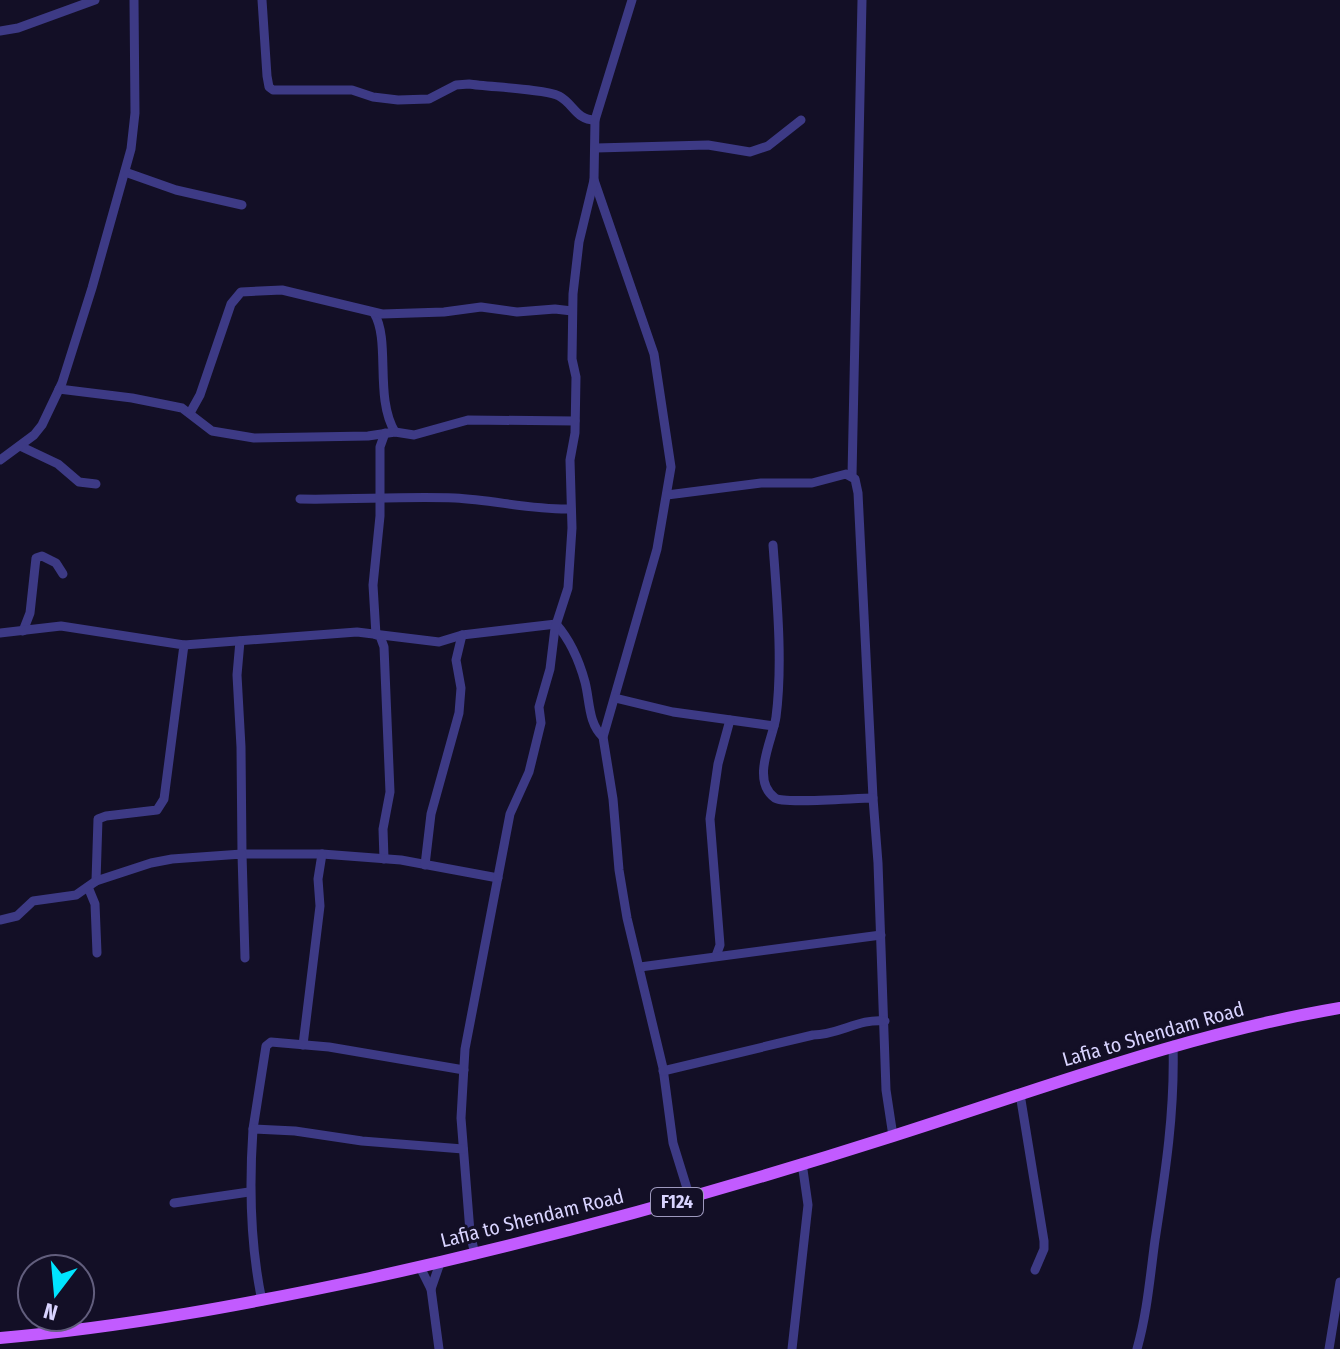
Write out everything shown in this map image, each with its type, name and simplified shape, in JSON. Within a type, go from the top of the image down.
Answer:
[{"type":"main road","name":"Lafia to Shendam Road","points":[[0,1338],[87,1329],[262,1301],[475,1255],[690,1198],[1173,1045],[1288,1017],[1340,1008]]},
{"type":"street","points":[[0,460],[42,425],[59,389],[125,172],[135,113],[134,0]]},
{"type":"street","points":[[262,0],[267,76],[269,87],[273,90],[352,90],[398,100],[429,99],[456,85],[469,84],[553,94],[566,102],[581,119],[595,120]]},
{"type":"street","points":[[475,1255],[470,1232],[461,1118],[464,1070],[482,951],[510,814],[529,772],[541,723],[541,697],[553,653],[556,624],[568,588],[570,460],[575,421],[572,311],[579,242],[594,180],[595,120],[632,0]]},
{"type":"street","points":[[852,476],[862,0]]},
{"type":"street","points":[[0,31],[18,28],[91,1]]},
{"type":"street","points":[[596,148],[708,145],[750,152],[768,146],[801,120]]},
{"type":"street","points":[[125,172],[176,190],[242,205]]},
{"type":"street","points":[[594,180],[654,354],[671,467],[657,549],[603,737],[627,918],[663,1071],[673,1143],[690,1198]]},
{"type":"street","points":[[190,413],[200,395],[231,304],[241,292],[282,290],[374,313],[383,319],[481,307],[517,312],[572,311]]},
{"type":"street","points":[[383,319],[381,371],[389,422],[380,447],[380,498],[373,585],[378,636],[384,647],[390,792],[383,829],[384,859]]},
{"type":"street","points":[[59,389],[182,408],[197,423],[212,431],[250,438],[414,435],[468,420],[575,421]]},
{"type":"street","points":[[20,446],[58,464],[79,482],[96,484]]},
{"type":"street","points":[[667,495],[761,483],[812,483],[846,474],[856,481],[881,935],[886,1090],[893,1136]]},
{"type":"street","points":[[300,499],[470,499],[539,510],[571,509]]},
{"type":"street","points":[[773,545],[778,633],[776,719],[765,752],[770,792],[776,799],[787,802],[839,797],[873,798]]},
{"type":"street","points":[[23,631],[30,613],[36,558],[42,556],[51,560],[63,574]]},
{"type":"street","points":[[30,613],[41,626]]},
{"type":"street","points":[[0,633],[41,626],[74,627],[184,645],[357,632],[439,642],[462,635],[556,624]]},
{"type":"street","points":[[556,624],[573,650],[585,681],[595,727],[603,737]]},
{"type":"street","points":[[425,865],[431,814],[459,713],[461,688],[456,660],[462,635]]},
{"type":"street","points":[[240,641],[237,675],[245,958]]},
{"type":"street","points":[[97,953],[97,913],[92,884],[98,819],[157,810],[163,803],[184,645]]},
{"type":"street","points":[[553,653],[573,650]]},
{"type":"street","points":[[615,698],[673,712],[774,726]]},
{"type":"street","points":[[716,956],[720,945],[710,819],[718,764],[730,720]]},
{"type":"street","points":[[0,920],[17,916],[33,901],[68,897],[92,884],[172,859],[242,854],[322,854],[384,859],[498,878]]},
{"type":"street","points":[[303,1045],[320,906],[318,879],[322,854]]},
{"type":"street","points":[[640,967],[881,935]]},
{"type":"street","points":[[720,945],[729,955]]},
{"type":"street","points":[[663,1071],[823,1035],[870,1020],[885,1021]]},
{"type":"street","points":[[262,1301],[256,1273],[249,1192],[253,1129],[267,1044],[303,1045],[464,1070]]},
{"type":"street","points":[[1137,1349],[1167,1173],[1174,1082],[1173,1045]]},
{"type":"street","points":[[1020,1094],[1044,1241],[1035,1270]]},
{"type":"street","points":[[253,1129],[463,1149]]},
{"type":"street","points":[[792,1349],[808,1205],[802,1163]]},
{"type":"street","points":[[174,1203],[249,1192]]},
{"type":"street","points":[[431,1289],[440,1263]]},
{"type":"street","points":[[420,1267],[431,1289],[439,1349]]},
{"type":"street","points":[[1329,1349],[1340,1282]]}]
